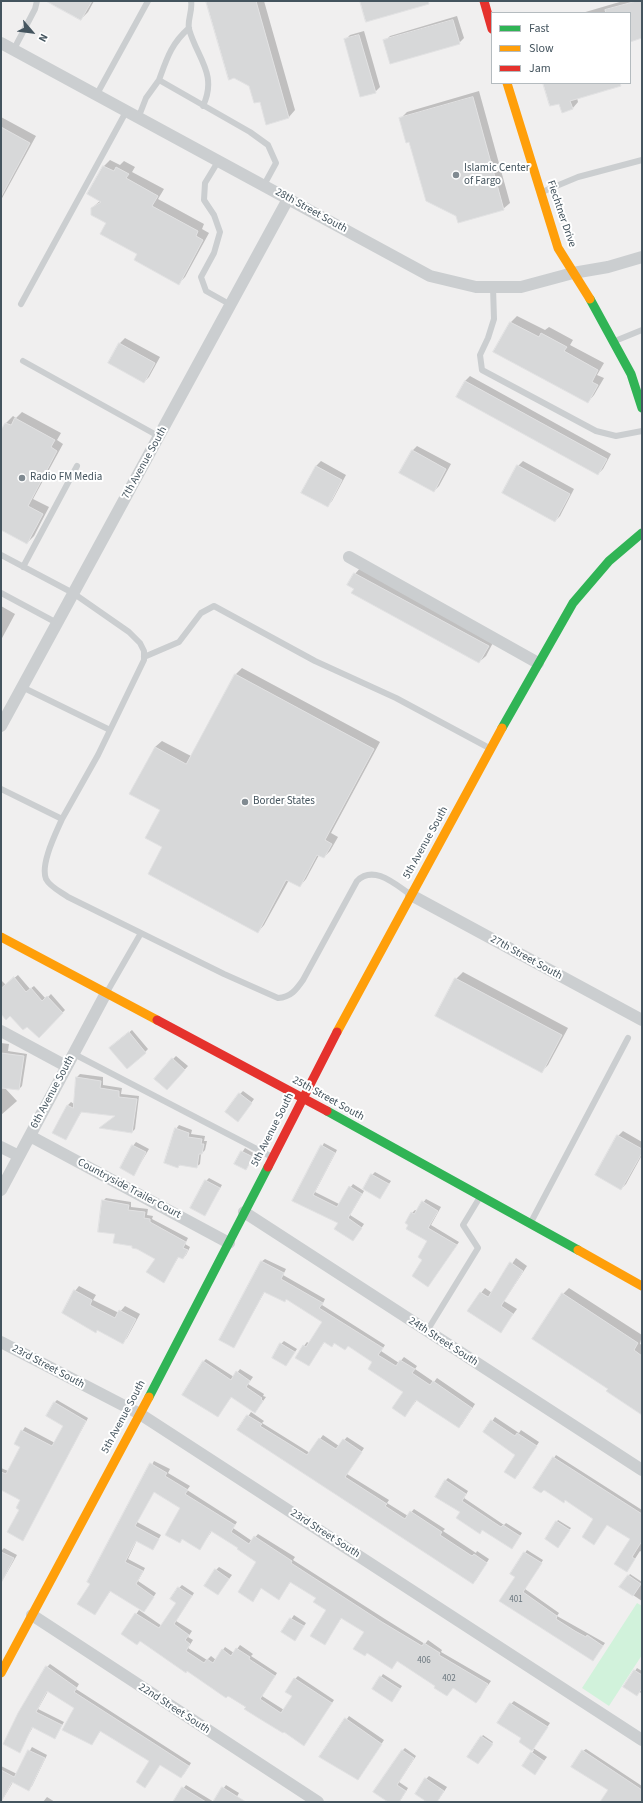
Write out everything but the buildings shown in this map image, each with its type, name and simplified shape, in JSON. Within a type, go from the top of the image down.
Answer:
[{"type":"street","points":[[486,2],[491,24]]},
{"type":"street","name":"28th Street South","points":[[1,42],[430,276],[476,287],[521,287],[573,273],[608,267],[642,257]]},
{"type":"street","name":"Fiechtner Drive","points":[[507,84],[558,248],[601,317],[631,374],[642,408]]},
{"type":"street","name":"7th Avenue South","points":[[1,726],[160,437],[288,199]]},
{"type":"street","name":"5th Avenue South","points":[[1,1673],[140,1414],[303,1098],[411,895],[538,663],[573,602],[609,561],[642,533]]},
{"type":"street","points":[[349,557],[538,663]]},
{"type":"street","name":"27th Street South","points":[[411,895],[642,1020]]},
{"type":"street","name":"25th Street South","points":[[1,937],[303,1098],[642,1286]]},
{"type":"street","name":"6th Avenue South","points":[[1,1190],[106,993]]},
{"type":"street","points":[[1,1031],[66,1066]]},
{"type":"street","name":"Countryside Trailer Court","points":[[30,1136],[229,1243]]},
{"type":"street","points":[[1,1147],[19,1156]]},
{"type":"street","name":"24th Street South","points":[[244,1212],[642,1470]]},
{"type":"street","name":"23rd Street South","points":[[1,1342],[140,1414],[642,1740]]},
{"type":"street","name":"22nd Street South","points":[[32,1615],[318,1802]]},
{"type":"lane","points":[[14,50],[35,9],[37,1]]},
{"type":"lane","points":[[97,94],[148,1]]},
{"type":"lane","points":[[191,1],[189,28],[206,69],[209,94],[203,106]]},
{"type":"lane","points":[[138,116],[146,98],[159,80],[168,54],[177,38],[189,28]]},
{"type":"lane","points":[[159,80],[250,132],[268,145],[276,163],[264,185]]},
{"type":"lane","points":[[21,304],[127,110]]},
{"type":"lane","points":[[219,160],[205,183],[204,200],[214,215],[220,232],[214,253],[201,277],[206,291],[231,305]]},
{"type":"lane","points":[[541,193],[578,177],[642,160]]},
{"type":"lane","points":[[493,287],[494,319],[488,338],[480,355],[482,370],[596,431],[616,436],[642,431]]},
{"type":"lane","points":[[614,342],[642,330]]},
{"type":"lane","points":[[23,361],[160,437]]},
{"type":"lane","points":[[23,567],[77,466]]},
{"type":"lane","points":[[1,555],[73,593],[129,632],[140,643],[144,651],[144,660],[110,730],[62,819],[45,864],[46,879],[54,887],[68,897],[278,998],[293,994],[303,980],[361,877],[366,875],[378,875],[411,895]]},
{"type":"lane","points":[[1,593],[57,623]]},
{"type":"lane","points":[[144,657],[179,642],[201,613],[214,606],[315,661],[396,698],[491,749]]},
{"type":"lane","points":[[22,687],[110,730]]},
{"type":"lane","points":[[1,789],[62,819]]},
{"type":"lane","points":[[106,993],[141,933]]},
{"type":"lane","points":[[530,1224],[628,1038]]},
{"type":"lane","points":[[74,1054],[272,1157]]},
{"type":"lane","points":[[427,1331],[478,1248],[464,1225],[480,1197]]},
{"type":"green space","points":[[637,1603],[642,1606],[642,1655],[609,1706],[582,1688]]},
{"type":"traffic: fast","points":[[590,299],[631,374],[642,408]]},
{"type":"traffic: fast","points":[[502,728],[573,603],[609,561],[642,533]]},
{"type":"traffic: fast","points":[[327,1111],[578,1250]]},
{"type":"traffic: fast","points":[[149,1397],[268,1167]]},
{"type":"traffic: slow","points":[[507,84],[558,248],[590,299]]},
{"type":"traffic: slow","points":[[337,1032],[502,728]]},
{"type":"traffic: slow","points":[[1,937],[157,1020]]},
{"type":"traffic: slow","points":[[578,1250],[642,1286]]},
{"type":"traffic: slow","points":[[1,1673],[149,1397]]},
{"type":"traffic: jam","points":[[484,1],[491,26]]},
{"type":"traffic: jam","points":[[157,1020],[327,1111]]},
{"type":"traffic: jam","points":[[268,1167],[337,1032]]},
{"type":"place","name":"Islamic Center of Fargo","points":[[456,175]]},
{"type":"place","name":"Radio FM Media","points":[[22,478]]},
{"type":"place","name":"Border States","points":[[245,802]]}]
